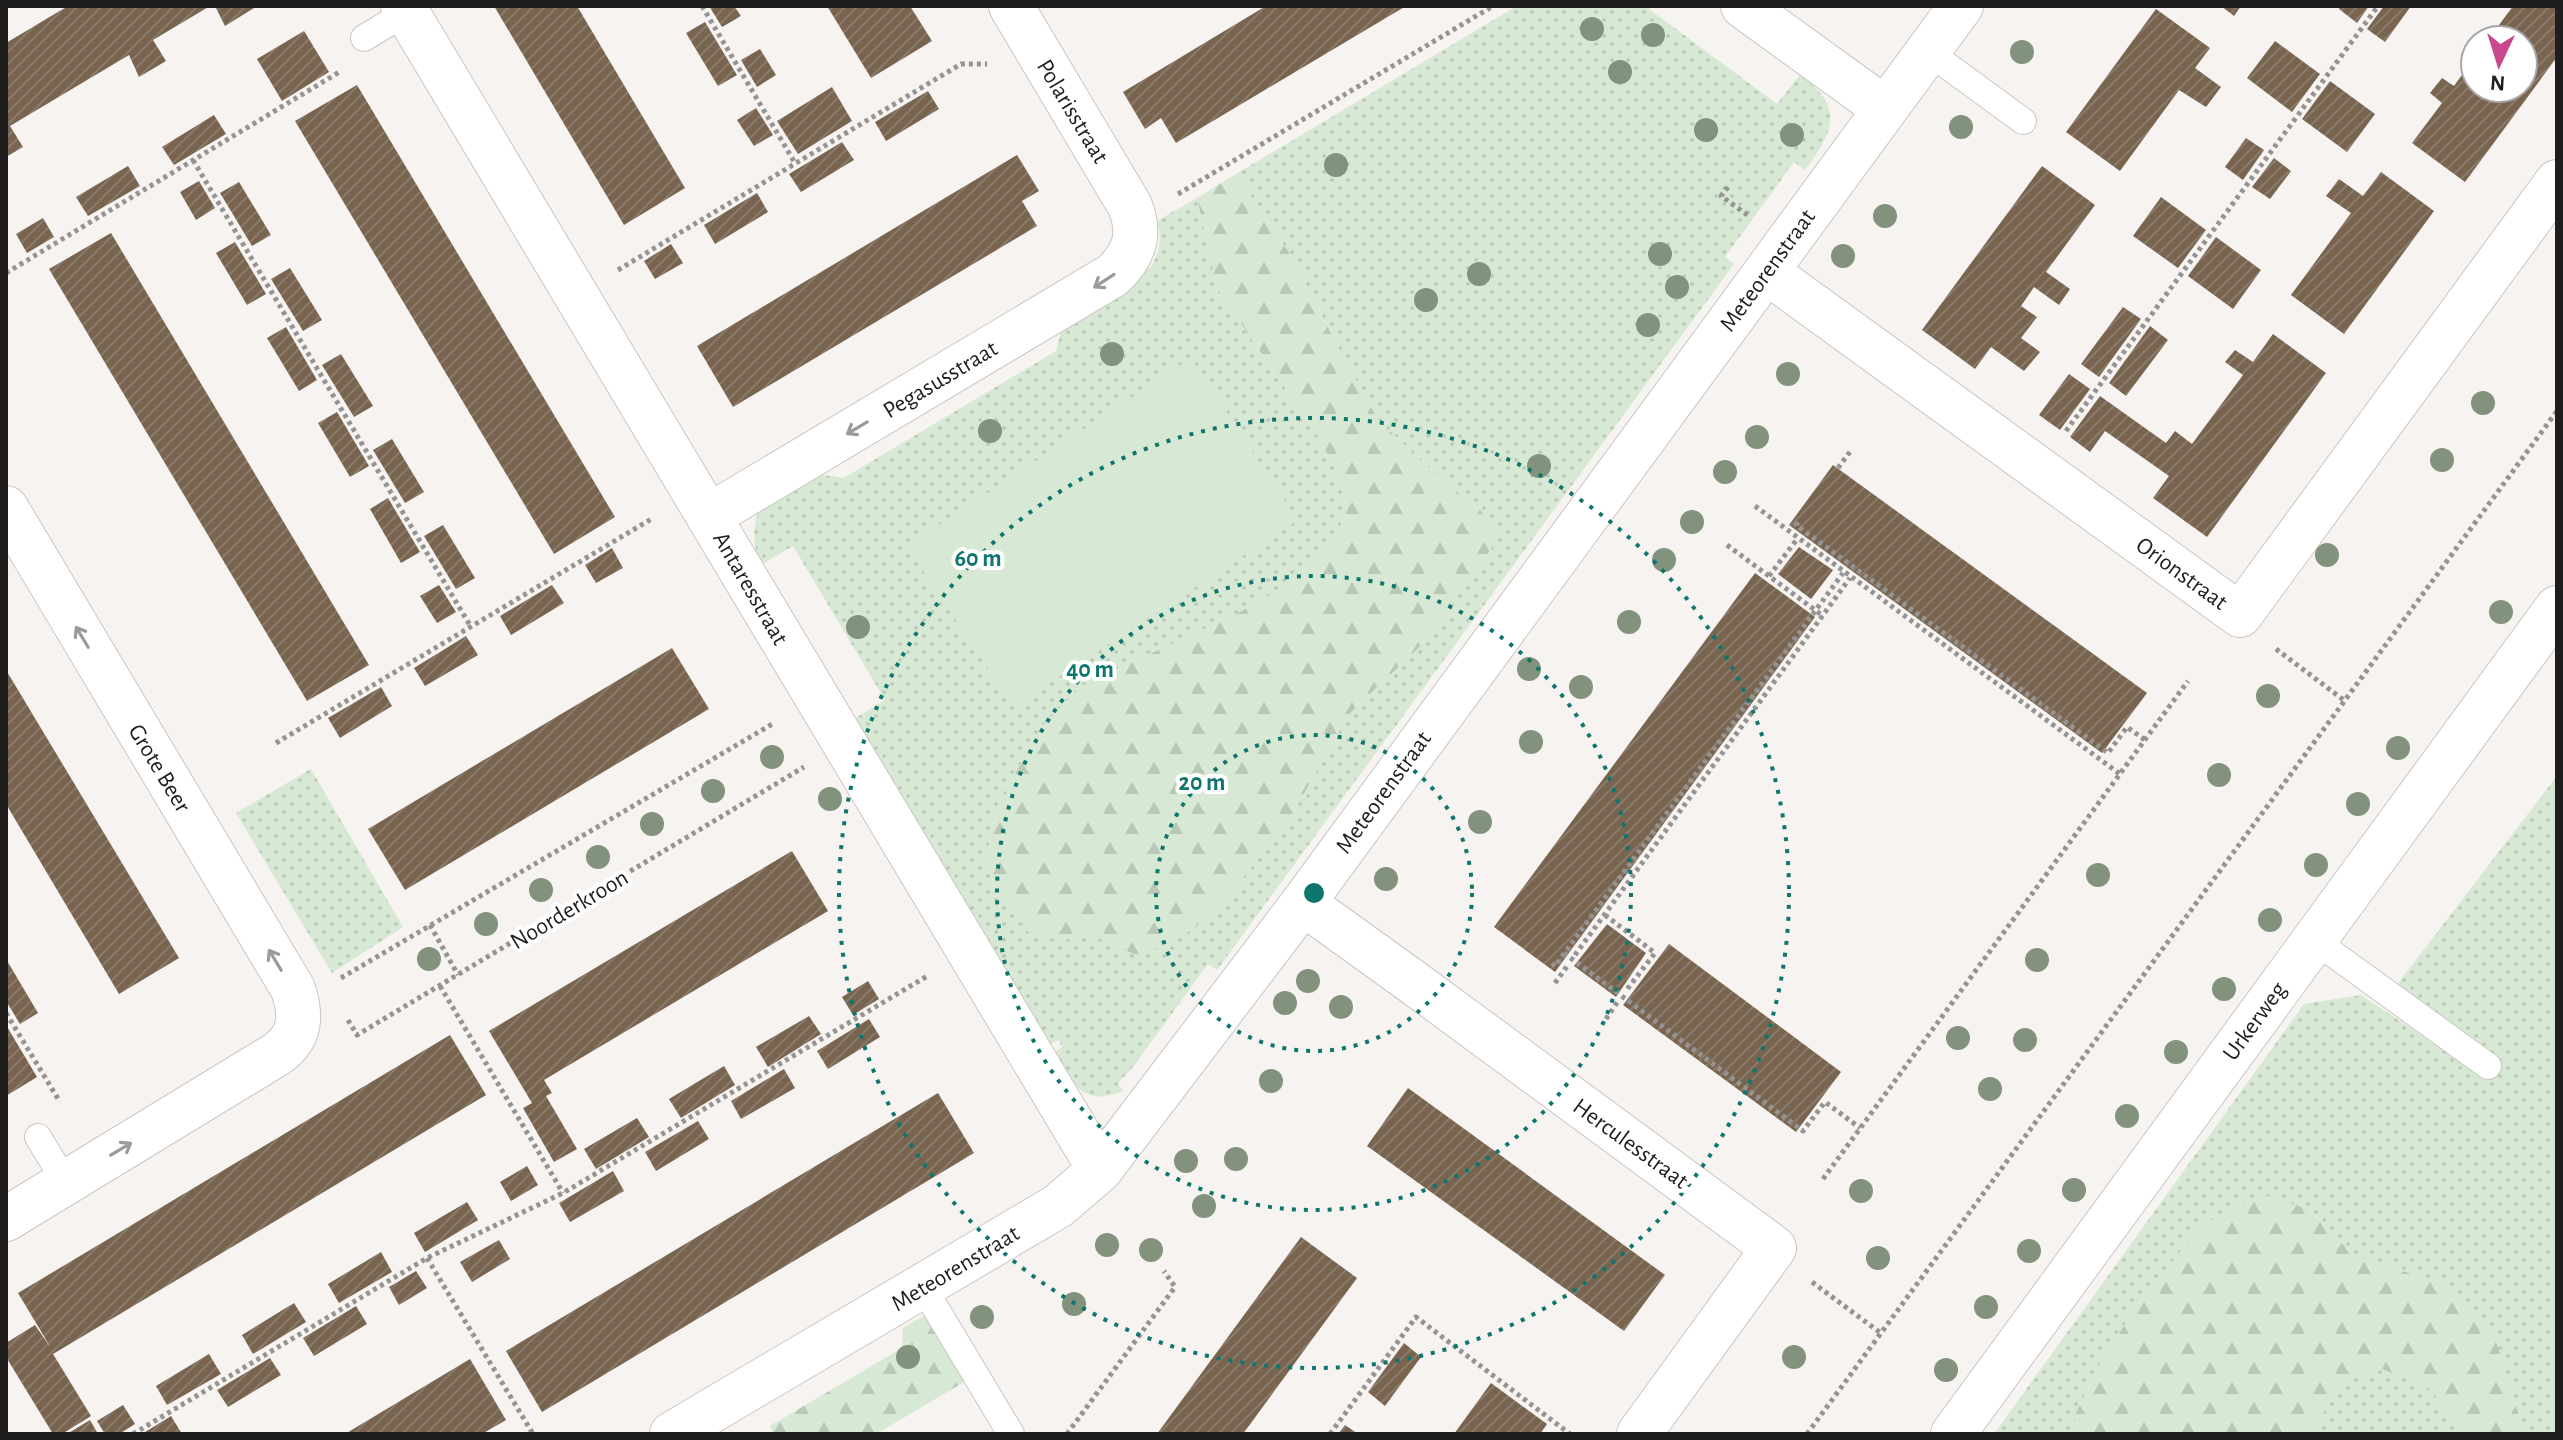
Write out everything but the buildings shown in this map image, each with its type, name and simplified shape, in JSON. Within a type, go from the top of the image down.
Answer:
[{"type":"street","name":"Polarisstraat","points":[[1011,6],[1134,216]]},
{"type":"street","points":[[1743,6],[1884,108]]},
{"type":"street","name":"Meteorenstraat","points":[[672,1434],[1058,1206],[1100,1170],[1303,903],[1961,6]]},
{"type":"street","name":"Antaresstraat","points":[[405,9],[1100,1170]]},
{"type":"street","name":"Orionstraat","points":[[1767,272],[2240,615],[2557,182]]},
{"type":"street","name":"Pegasusstraat","points":[[709,516],[1113,275],[1133,251],[1137,229],[1134,216]]},
{"type":"street","name":"Grote Beer","points":[[6,508],[293,989],[298,1012],[297,1032],[290,1044],[277,1054],[66,1183]]},
{"type":"street","name":"Urkerweg","points":[[1953,1434],[2557,608]]},
{"type":"street","name":"Herculesstraat","points":[[1303,903],[1774,1248],[1639,1434]]},
{"type":"street","points":[[6,1219],[66,1183]]},
{"type":"lane","points":[[364,38],[405,9]]},
{"type":"lane","points":[[1927,51],[2028,127]]},
{"type":"lane","points":[[2314,940],[2488,1066]]},
{"type":"lane","points":[[38,1137],[66,1183]]},
{"type":"lane","points":[[923,1287],[1011,1434]]},
{"type":"path","points":[[702,6],[795,163]]},
{"type":"path","points":[[1173,197],[1493,6]]},
{"type":"path","points":[[2064,433],[2378,6]]},
{"type":"path","points":[[619,269],[961,64]]},
{"type":"path","points":[[6,273],[346,68]]},
{"type":"path","points":[[193,160],[471,627]]},
{"type":"path","points":[[1728,187],[1721,196],[1753,219]]},
{"type":"path","points":[[1807,1434],[2557,411]]},
{"type":"path","points":[[1838,468],[1852,449]]},
{"type":"path","points":[[1755,506],[2120,774]]},
{"type":"path","points":[[276,743],[651,519]]},
{"type":"path","points":[[1798,522],[1796,525],[2108,753],[2127,727],[2145,740]]},
{"type":"path","points":[[1769,576],[1798,538]]},
{"type":"path","points":[[1727,545],[1823,616]]},
{"type":"path","points":[[1552,963],[1555,966],[1843,573]]},
{"type":"path","points":[[1575,955],[1850,578]]},
{"type":"path","points":[[2274,648],[2345,701]]},
{"type":"path","points":[[1823,1179],[2188,681]]},
{"type":"path","points":[[332,984],[780,720]]},
{"type":"path","name":"Noorderkroon","points":[[343,1012],[357,1035],[814,761]]},
{"type":"path","points":[[1605,915],[1655,953],[1625,992]]},
{"type":"path","points":[[430,925],[458,975]]},
{"type":"path","points":[[1564,953],[1803,1131],[1825,1102],[1860,1128]]},
{"type":"path","points":[[1555,983],[1568,965]]},
{"type":"path","points":[[440,986],[563,1193]]},
{"type":"path","points":[[133,1434],[427,1258],[563,1193],[899,994]]},
{"type":"path","points":[[1606,1019],[1618,1001]]},
{"type":"path","points":[[6,1013],[51,1087]]},
{"type":"path","points":[[427,1258],[533,1434]]},
{"type":"path","points":[[1067,1434],[1175,1287],[1164,1271]]},
{"type":"path","points":[[1801,1273],[1882,1334]]},
{"type":"path","points":[[1330,1434],[1416,1317],[1570,1434]]},
{"type":"green space","points":[[1517,6],[1645,6],[1777,104],[1800,75],[1824,98],[1829,109],[1828,131],[1805,170],[1794,162],[1725,257],[1734,264],[1217,970],[1208,964],[1118,1083],[1123,1091],[1098,1096],[1088,1094],[1073,1082],[1053,1053],[1062,1047],[1059,1040],[1048,1045],[854,719],[885,700],[793,546],[761,565],[754,536],[760,507],[811,473],[844,478],[1056,351],[1063,323],[1150,268],[1159,245],[1157,221],[1197,198],[1217,288],[1319,438],[1336,470],[1347,510],[1333,542],[1295,581],[1236,614],[999,801],[986,856],[996,892],[1031,935],[1063,940],[1092,935],[1141,956],[1195,928],[1237,885],[1290,819],[1348,715],[1429,638],[1481,511],[1442,480],[1379,421],[1294,260],[1236,174]]},
{"type":"green space","points":[[1236,174],[1294,260],[1379,421],[1442,480],[1481,511],[1498,539],[1429,638],[1348,715],[1290,819],[1237,885],[1195,928],[1141,957],[1092,935],[1063,940],[1031,935],[996,892],[986,856],[999,801],[1040,728],[1081,686],[1236,614],[1295,581],[1333,542],[1347,510],[1336,470],[1319,438],[1217,288],[1197,198]]},
{"type":"green space","points":[[1191,358],[1298,520],[1013,707],[907,546]]},
{"type":"green space","points":[[311,769],[403,927],[332,973],[236,813]]},
{"type":"green space","points":[[2557,776],[2557,1434],[2522,1434],[2518,1412],[2441,1283],[2354,1256],[2309,1209],[2205,1223],[2145,1293],[2102,1360],[2074,1417],[2082,1434],[1994,1434],[2304,1004],[2361,995],[2487,1079],[2501,1060],[2396,986]]},
{"type":"green space","points":[[2261,1194],[2309,1209],[2354,1256],[2441,1283],[2494,1335],[2522,1434],[2463,1434],[2431,1389],[2382,1369],[2345,1380],[2309,1434],[2082,1434],[2074,1417],[2102,1360],[2145,1293],[2205,1223]]},
{"type":"green space","points":[[925,1315],[966,1381],[876,1434],[774,1434],[770,1426],[902,1348],[903,1328]]},
{"type":"green space","points":[[2382,1369],[2431,1389],[2463,1434],[2309,1434],[2345,1380]]}]
